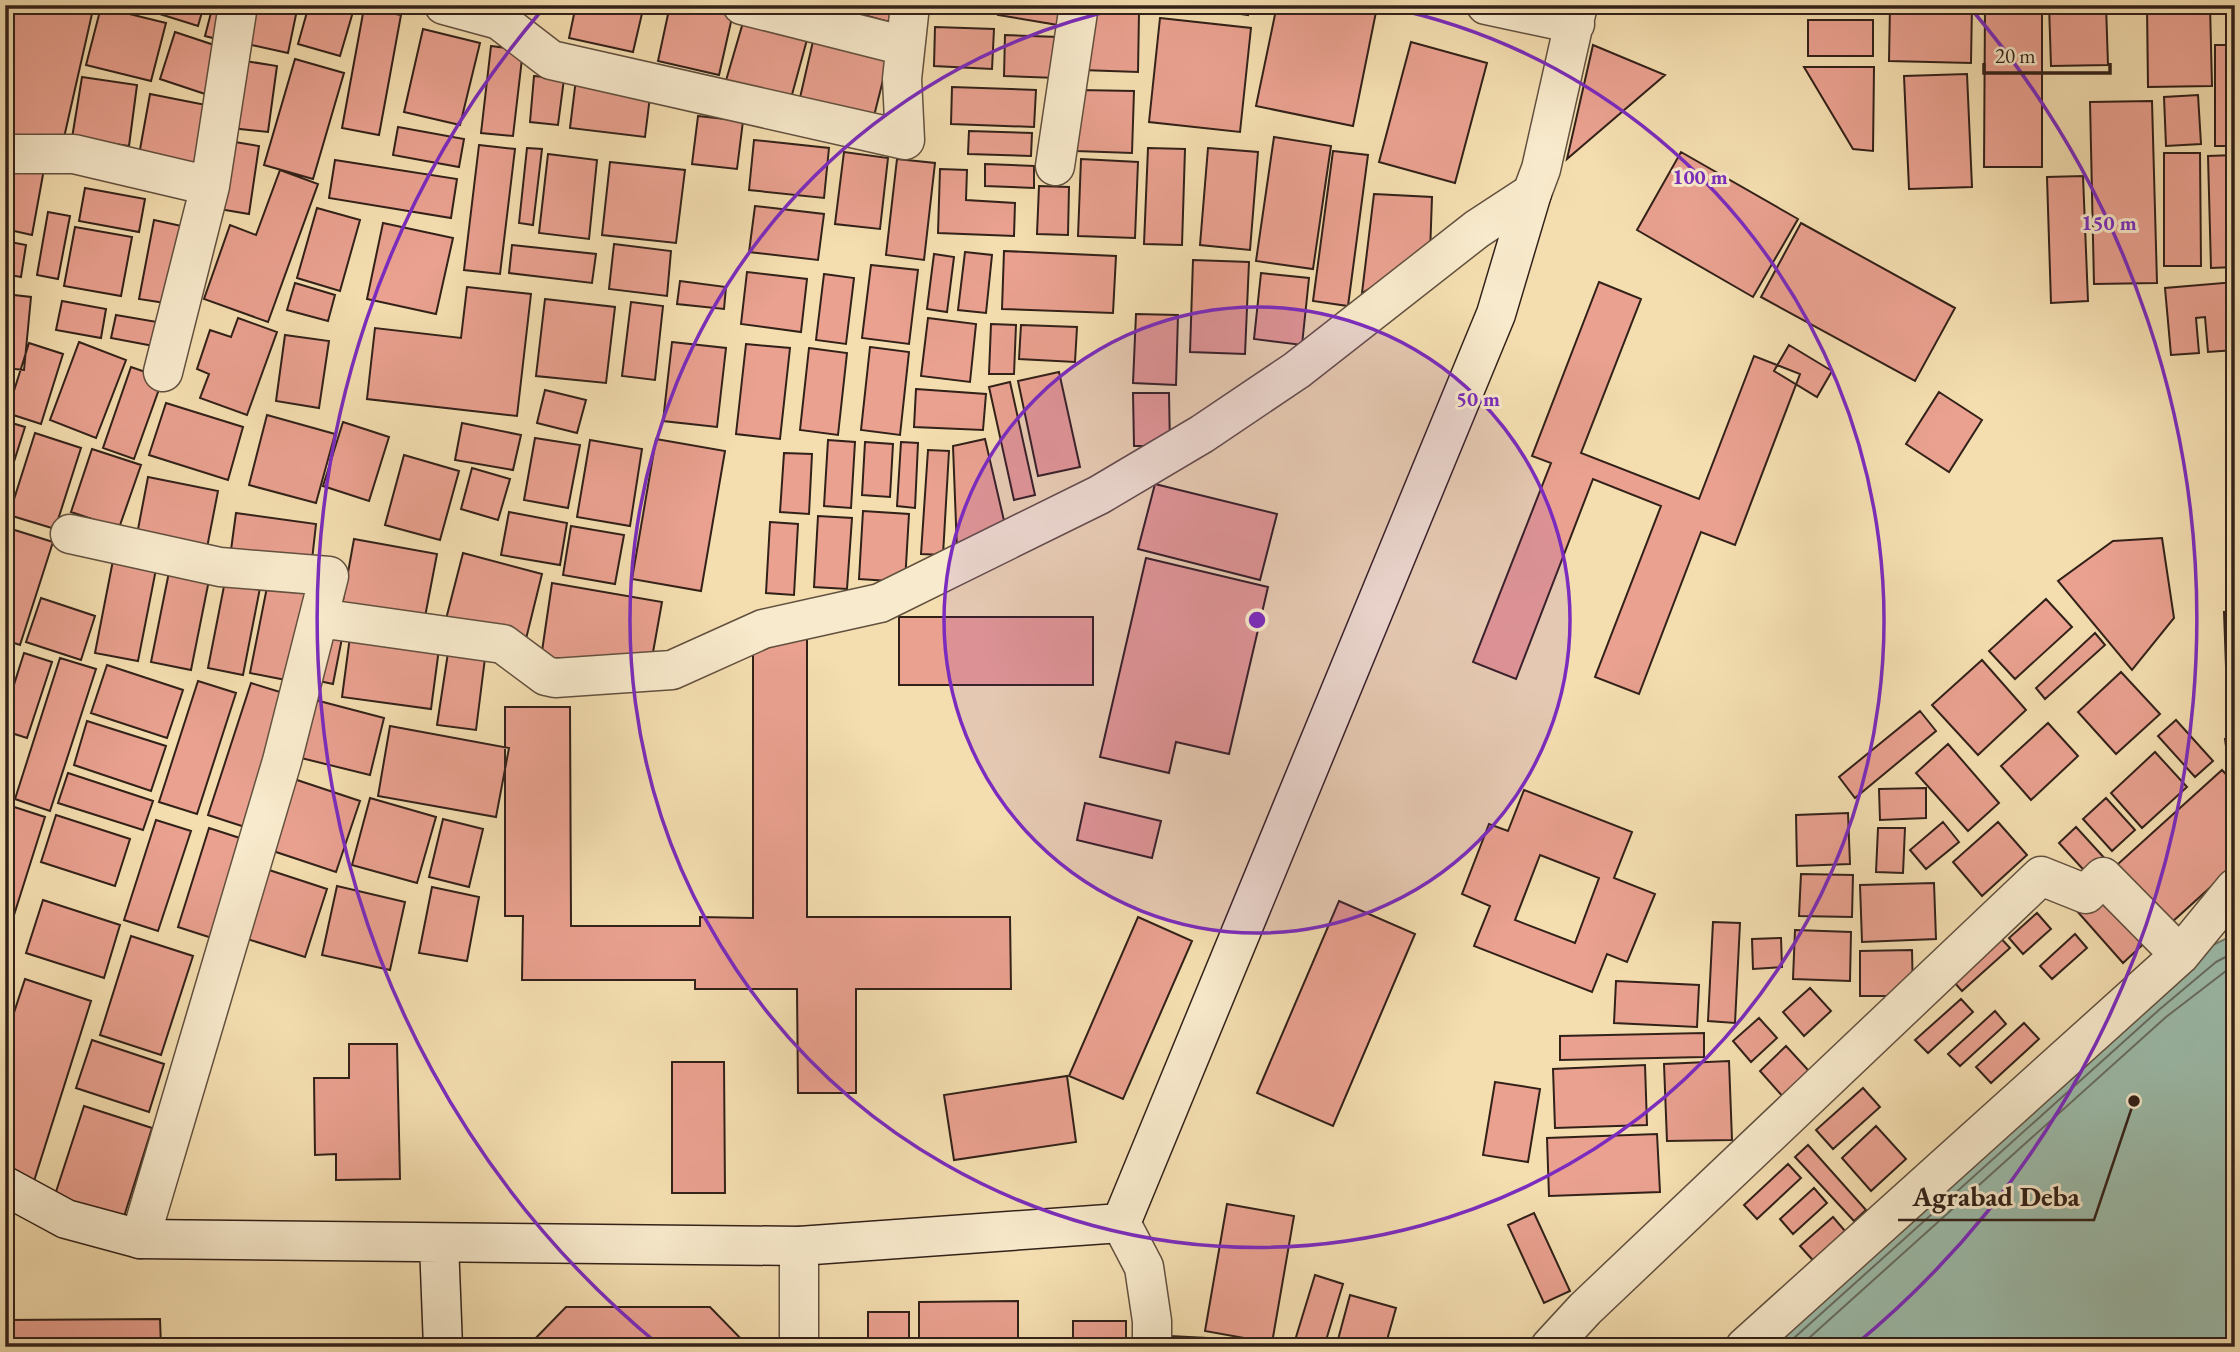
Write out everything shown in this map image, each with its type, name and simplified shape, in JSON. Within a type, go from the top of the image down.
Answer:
[{"type":"street","points":[[163,372],[210,186],[238,5]]},
{"type":"street","points":[[443,5],[499,20],[551,60],[905,140],[902,79],[909,5]]},
{"type":"street","points":[[742,5],[905,46]]},
{"type":"street","points":[[1055,166],[1079,5]]},
{"type":"street","points":[[1121,1223],[1496,314],[1541,169],[1577,15],[1486,5]]},
{"type":"street","points":[[5,154],[74,154],[210,186]]},
{"type":"street","points":[[319,618],[503,644],[545,676],[555,678],[673,670],[763,629],[880,603],[1099,495],[1202,434],[1297,370],[1477,229],[1532,193]]},
{"type":"street","points":[[70,534],[220,566],[329,576],[282,761],[140,1239]]},
{"type":"street","points":[[1550,1347],[1585,1309],[2041,876],[2086,894],[2104,877],[2180,955]]},
{"type":"street","points":[[1745,1347],[2180,955],[2235,888]]},
{"type":"street","points":[[5,1186],[66,1219],[140,1239],[799,1246],[1121,1223]]},
{"type":"street","points":[[1121,1223],[1144,1267],[1152,1321],[1152,1347]]},
{"type":"street","points":[[439,1243],[443,1347]]},
{"type":"street","points":[[799,1246],[800,1347]]},
{"type":"water","points":[[2235,934],[2235,1347],[1760,1347],[2207,948]]},
{"type":"building","points":[[5,5],[94,5],[63,142],[5,143]]},
{"type":"building","points":[[148,5],[204,5],[198,26],[147,10]]},
{"type":"building","points":[[213,5],[233,5],[224,41],[205,36]]},
{"type":"building","points":[[246,5],[298,5],[288,53],[238,42]]},
{"type":"building","points":[[309,5],[355,5],[340,56],[298,44]]},
{"type":"building","points":[[576,5],[644,5],[633,52],[569,38]]},
{"type":"building","points":[[670,5],[700,5],[733,13],[719,75],[658,61]]},
{"type":"building","points":[[827,5],[897,5],[893,23]]},
{"type":"building","points":[[944,5],[987,5],[986,13]]},
{"type":"building","points":[[1000,5],[1061,5],[1058,25],[998,15]]},
{"type":"building","points":[[1181,5],[1249,5],[1248,15]]},
{"type":"building","points":[[1277,5],[1343,5],[1376,12],[1353,126],[1256,106]]},
{"type":"building","points":[[1816,5],[1885,5],[1884,12],[1816,9]]},
{"type":"building","points":[[1890,5],[1972,5],[1971,63],[1889,61]]},
{"type":"building","points":[[1985,5],[2042,5],[2042,167],[1984,167]]},
{"type":"building","points":[[2049,5],[2106,5],[2108,65],[2051,66]]},
{"type":"building","points":[[2210,5],[2212,86],[2148,87],[2147,6]]},
{"type":"building","points":[[101,7],[166,23],[151,81],[86,65]]},
{"type":"building","points":[[364,8],[401,15],[379,135],[342,128]]},
{"type":"building","points":[[1084,10],[1139,12],[1138,72],[1082,70]]},
{"type":"building","points":[[1160,18],[1251,28],[1240,132],[1149,122]]},
{"type":"building","points":[[744,19],[808,36],[790,102],[725,84]]},
{"type":"building","points":[[1808,20],[1873,20],[1873,56],[1808,56]]},
{"type":"building","points":[[935,27],[994,29],[992,69],[934,66]]},
{"type":"building","points":[[423,29],[480,43],[460,125],[404,112]]},
{"type":"building","points":[[175,32],[226,49],[211,96],[160,79]]},
{"type":"building","points":[[1005,35],[1059,37],[1057,78],[1004,76]]},
{"type":"building","points":[[814,37],[889,56],[873,120],[799,102]]},
{"type":"building","points":[[1411,42],[1487,63],[1455,183],[1379,162]]},
{"type":"building","points":[[1593,45],[1665,75],[1567,159]]},
{"type":"building","points":[[2215,45],[2235,45],[2235,146],[2215,146]]},
{"type":"building","points":[[491,46],[523,50],[513,136],[481,133]]},
{"type":"building","points":[[295,59],[344,73],[313,179],[264,165]]},
{"type":"building","points":[[239,60],[277,66],[268,132],[231,128]]},
{"type":"building","points":[[1804,67],[1874,67],[1873,151],[1853,149]]},
{"type":"building","points":[[1967,74],[1972,187],[1909,189],[1904,76]]},
{"type":"building","points":[[534,76],[564,79],[558,125],[530,122]]},
{"type":"building","points":[[82,77],[137,85],[129,146],[72,138]]},
{"type":"building","points":[[576,79],[651,88],[645,137],[570,128]]},
{"type":"building","points":[[952,87],[1036,90],[1034,127],[951,124]]},
{"type":"building","points":[[1079,90],[1134,91],[1132,153],[1076,151]]},
{"type":"building","points":[[150,94],[211,106],[201,166],[139,155]]},
{"type":"building","points":[[2198,95],[2201,144],[2166,146],[2164,97]]},
{"type":"building","points":[[2152,101],[2157,283],[2094,284],[2090,102]]},
{"type":"building","points":[[698,116],[743,121],[737,169],[692,164]]},
{"type":"building","points":[[398,127],[464,139],[459,167],[393,155]]},
{"type":"building","points":[[969,131],[1032,133],[1031,156],[968,154]]},
{"type":"building","points":[[1274,137],[1331,146],[1313,269],[1256,261]]},
{"type":"building","points":[[754,140],[829,148],[824,198],[749,190]]},
{"type":"building","points":[[229,141],[259,146],[249,214],[219,209]]},
{"type":"building","points":[[479,145],[515,149],[500,274],[464,270]]},
{"type":"building","points":[[527,148],[542,149],[533,225],[519,223]]},
{"type":"building","points":[[1148,148],[1185,149],[1182,245],[1144,244]]},
{"type":"building","points":[[1208,148],[1258,152],[1250,250],[1200,245]]},
{"type":"building","points":[[1333,151],[1368,155],[1348,306],[1313,301]]},
{"type":"building","points":[[844,152],[888,158],[880,229],[835,224]]},
{"type":"building","points":[[1681,152],[1798,219],[1753,297],[1637,230]]},
{"type":"building","points":[[2164,153],[2200,153],[2201,266],[2164,266]]},
{"type":"building","points":[[548,154],[597,160],[589,239],[539,233]]},
{"type":"building","points":[[2235,155],[2235,267],[2211,268],[2208,156]]},
{"type":"building","points":[[897,159],[935,163],[924,260],[886,255]]},
{"type":"building","points":[[1081,159],[1138,162],[1135,238],[1078,236]]},
{"type":"building","points":[[335,160],[457,179],[451,218],[329,198]]},
{"type":"building","points":[[610,162],[685,170],[676,243],[602,235]]},
{"type":"building","points":[[13,163],[44,169],[32,235],[5,229],[5,206]]},
{"type":"building","points":[[985,164],[1034,166],[1034,188],[985,186]]},
{"type":"building","points":[[940,169],[967,170],[966,200],[1015,203],[1014,236],[938,233]]},
{"type":"building","points":[[280,170],[318,184],[268,322],[204,299],[230,225],[256,235]]},
{"type":"building","points":[[2083,176],[2088,301],[2051,303],[2047,177]]},
{"type":"building","points":[[1039,186],[1069,187],[1068,235],[1037,234]]},
{"type":"building","points":[[85,188],[145,199],[139,232],[79,221]]},
{"type":"building","points":[[1374,194],[1432,197],[1430,254],[1362,293]]},
{"type":"building","points":[[755,206],[824,214],[818,260],[749,252]]},
{"type":"building","points":[[317,208],[360,220],[340,291],[297,278]]},
{"type":"building","points":[[48,212],[70,216],[58,279],[37,275]]},
{"type":"building","points":[[154,220],[186,227],[172,304],[139,299]]},
{"type":"building","points":[[383,223],[453,238],[436,314],[367,299]]},
{"type":"building","points":[[1801,223],[1955,308],[1915,381],[1761,297]]},
{"type":"building","points":[[75,227],[132,237],[121,296],[64,286]]},
{"type":"building","points":[[5,241],[26,245],[21,277],[5,274]]},
{"type":"building","points":[[614,244],[671,251],[667,296],[609,289]]},
{"type":"building","points":[[512,245],[596,254],[592,283],[509,273]]},
{"type":"building","points":[[1004,251],[1116,256],[1113,313],[1002,309]]},
{"type":"building","points":[[965,252],[992,255],[986,313],[958,310]]},
{"type":"building","points":[[934,254],[954,257],[947,312],[927,309]]},
{"type":"building","points":[[1193,260],[1249,262],[1245,354],[1190,352]]},
{"type":"building","points":[[871,265],[918,270],[909,344],[862,338]]},
{"type":"building","points":[[747,272],[807,279],[801,332],[741,324]]},
{"type":"building","points":[[1261,273],[1309,278],[1302,345],[1254,339]]},
{"type":"building","points":[[824,274],[854,278],[846,344],[816,340]]},
{"type":"building","points":[[680,281],[726,287],[724,309],[677,304]]},
{"type":"building","points":[[1599,282],[1641,299],[1581,453],[1699,499],[1754,356],[1800,374],[1735,545],[1701,532],[1639,694],[1595,677],[1661,506],[1593,479],[1516,679],[1473,662],[1551,463],[1532,456]]},
{"type":"building","points":[[2235,282],[2235,350],[2208,352],[2205,317],[2196,318],[2199,353],[2171,355],[2165,288]]},
{"type":"building","points":[[295,283],[335,295],[328,321],[287,310]]},
{"type":"building","points":[[467,287],[531,294],[517,416],[367,399],[375,328],[461,338]]},
{"type":"building","points":[[5,294],[31,297],[24,370],[5,368]]},
{"type":"building","points":[[545,299],[615,307],[606,383],[536,376]]},
{"type":"building","points":[[62,301],[106,309],[101,338],[56,330]]},
{"type":"building","points":[[631,302],[663,306],[655,380],[622,376]]},
{"type":"building","points":[[1136,314],[1178,315],[1176,385],[1133,383]]},
{"type":"building","points":[[116,315],[163,323],[159,347],[111,338]]},
{"type":"building","points":[[238,318],[277,332],[247,415],[200,398],[209,374],[197,369],[210,330],[231,337]]},
{"type":"building","points":[[928,318],[976,324],[970,382],[921,376]]},
{"type":"building","points":[[991,324],[1016,325],[1014,374],[989,374]]},
{"type":"building","points":[[1021,325],[1077,327],[1075,362],[1019,359]]},
{"type":"building","points":[[285,335],[329,341],[319,408],[276,401]]},
{"type":"building","points":[[79,342],[126,360],[96,438],[50,420]]},
{"type":"building","points":[[672,342],[726,348],[717,427],[663,421]]},
{"type":"building","points":[[29,343],[63,354],[41,424],[7,413]]},
{"type":"building","points":[[746,344],[790,348],[780,439],[736,434]]},
{"type":"building","points":[[1789,345],[1832,371],[1817,397],[1774,371]]},
{"type":"building","points":[[870,347],[909,352],[900,435],[861,430]]},
{"type":"building","points":[[809,348],[847,353],[838,435],[800,430]]},
{"type":"building","points":[[131,367],[163,378],[134,459],[103,448]]},
{"type":"building","points":[[1059,372],[1080,467],[1038,476],[1018,381]]},
{"type":"building","points":[[1010,382],[1035,495],[1014,500],[989,387]]},
{"type":"building","points":[[916,389],[986,394],[983,430],[914,427]]},
{"type":"building","points":[[545,390],[586,400],[577,433],[537,423]]},
{"type":"building","points":[[1939,392],[1982,420],[1949,472],[1906,444]]},
{"type":"building","points":[[1133,393],[1169,393],[1170,446],[1134,446]]},
{"type":"building","points":[[166,403],[243,427],[228,480],[149,455]]},
{"type":"building","points":[[267,415],[335,434],[316,503],[249,485]]},
{"type":"building","points":[[5,421],[25,427],[5,490]]},
{"type":"building","points":[[343,422],[389,437],[369,501],[323,486]]},
{"type":"building","points":[[462,423],[521,435],[513,470],[455,460]]},
{"type":"building","points":[[35,433],[81,448],[55,529],[9,515]]},
{"type":"building","points":[[535,438],[580,445],[568,508],[524,500]]},
{"type":"building","points":[[656,439],[725,451],[701,591],[632,579]]},
{"type":"building","points":[[985,439],[1005,525],[957,550],[953,446]]},
{"type":"building","points":[[590,440],[642,449],[630,526],[577,517]]},
{"type":"building","points":[[828,440],[855,442],[851,508],[824,506]]},
{"type":"building","points":[[865,442],[893,444],[890,497],[862,495]]},
{"type":"building","points":[[901,442],[918,443],[915,508],[897,506]]},
{"type":"building","points":[[92,449],[141,465],[119,528],[71,512]]},
{"type":"building","points":[[928,450],[949,451],[943,555],[921,554]]},
{"type":"building","points":[[784,453],[812,454],[809,514],[780,512]]},
{"type":"building","points":[[404,455],[459,471],[440,540],[385,525]]},
{"type":"building","points":[[472,468],[510,479],[498,520],[461,509]]},
{"type":"building","points":[[148,477],[218,491],[205,558],[135,545]]},
{"type":"building","points":[[1155,484],[1277,514],[1260,580],[1138,549]]},
{"type":"building","points":[[863,511],[909,514],[905,582],[859,579]]},
{"type":"building","points":[[509,512],[567,523],[560,565],[501,555]]},
{"type":"building","points":[[236,513],[316,524],[312,560],[231,550]]},
{"type":"building","points":[[818,516],[852,518],[847,589],[814,587]]},
{"type":"building","points":[[770,522],[798,524],[794,595],[766,593]]},
{"type":"building","points":[[571,526],[624,535],[615,584],[563,575]]},
{"type":"building","points":[[5,527],[53,542],[20,645],[5,640]]},
{"type":"building","points":[[2162,538],[2174,618],[2132,670],[2058,581],[2113,541]]},
{"type":"building","points":[[354,539],[437,554],[424,622],[342,606]]},
{"type":"building","points":[[115,550],[158,559],[138,661],[95,653]]},
{"type":"building","points":[[463,553],[542,574],[525,643],[445,623]]},
{"type":"building","points":[[1146,558],[1268,587],[1229,754],[1176,742],[1169,773],[1100,757]]},
{"type":"building","points":[[169,572],[209,580],[191,670],[151,662]]},
{"type":"building","points":[[269,577],[310,585],[291,681],[250,673]]},
{"type":"building","points":[[225,581],[260,588],[243,675],[208,668]]},
{"type":"building","points":[[552,583],[662,602],[652,658],[541,658]]},
{"type":"building","points":[[41,598],[95,616],[81,660],[26,642]]},
{"type":"building","points":[[2046,599],[2072,627],[2015,679],[1989,651]]},
{"type":"building","points":[[2235,611],[2235,694],[2227,694],[2224,612]]},
{"type":"building","points":[[899,617],[1093,617],[1093,685],[899,685]]},
{"type":"building","points":[[753,623],[807,623],[807,917],[1010,917],[1011,989],[856,989],[856,1093],[798,1093],[797,989],[695,989],[695,980],[522,980],[523,916],[505,916],[505,707],[570,707],[571,926],[700,926],[700,917],[753,918]]},
{"type":"building","points":[[351,629],[440,641],[431,709],[342,697]]},
{"type":"building","points":[[2095,633],[2105,645],[2045,699],[2036,688]]},
{"type":"building","points":[[319,634],[342,638],[333,684],[310,679]]},
{"type":"building","points":[[449,646],[486,650],[476,730],[437,725]]},
{"type":"building","points":[[24,653],[52,662],[27,738],[5,731],[5,713]]},
{"type":"building","points":[[60,658],[96,669],[50,811],[15,799]]},
{"type":"building","points":[[1982,660],[2026,710],[1978,755],[1932,705]]},
{"type":"building","points":[[107,665],[183,690],[167,738],[91,713]]},
{"type":"building","points":[[2121,672],[2160,714],[2116,754],[2078,712]]},
{"type":"building","points":[[198,681],[236,693],[197,814],[159,802]]},
{"type":"building","points":[[251,683],[293,696],[251,829],[208,815]]},
{"type":"building","points":[[304,697],[384,718],[370,775],[289,755]]},
{"type":"building","points":[[1920,711],[1936,731],[1855,798],[1839,777]]},
{"type":"building","points":[[2176,720],[2213,761],[2195,777],[2158,736]]},
{"type":"building","points":[[87,721],[166,746],[151,791],[74,765]]},
{"type":"building","points":[[2048,723],[2078,756],[2031,800],[2001,766]]},
{"type":"building","points":[[390,726],[509,748],[496,817],[378,796]]},
{"type":"building","points":[[2235,738],[2235,768],[2229,769],[2225,739]]},
{"type":"building","points":[[1948,744],[1999,803],[1968,831],[1916,773]]},
{"type":"building","points":[[2155,752],[2187,787],[2142,828],[2111,793]]},
{"type":"building","points":[[2222,770],[2235,784],[2235,865],[2161,932],[2108,873]]},
{"type":"building","points":[[68,773],[153,801],[143,830],[58,803]]},
{"type":"building","points":[[291,778],[360,801],[336,872],[267,849]]},
{"type":"building","points":[[1926,788],[1926,818],[1880,820],[1879,789]]},
{"type":"building","points":[[1524,790],[1632,832],[1614,878],[1655,894],[1627,962],[1607,954],[1592,992],[1474,946],[1490,906],[1462,894],[1489,824],[1508,831]],"holes":[[[1540,855],[1599,878],[1575,943],[1515,920]]]},
{"type":"building","points":[[370,798],[436,817],[417,883],[352,865]]},
{"type":"building","points":[[2106,798],[2135,830],[2112,851],[2083,819]]},
{"type":"building","points":[[1085,803],[1161,821],[1152,858],[1077,840]]},
{"type":"building","points":[[5,804],[45,817],[14,915],[5,912]]},
{"type":"building","points":[[1848,813],[1850,864],[1797,866],[1796,815]]},
{"type":"building","points":[[56,815],[130,839],[115,886],[41,862]]},
{"type":"building","points":[[443,819],[483,829],[469,887],[429,877]]},
{"type":"building","points":[[156,820],[191,831],[158,931],[124,920]]},
{"type":"building","points":[[1943,822],[1959,842],[1926,869],[1910,850]]},
{"type":"building","points":[[1998,822],[2027,855],[1982,896],[1953,862]]},
{"type":"building","points":[[2076,827],[2108,862],[2091,878],[2059,843]]},
{"type":"building","points":[[209,828],[249,841],[218,940],[178,927]]},
{"type":"building","points":[[1878,828],[1905,828],[1903,873],[1876,872]]},
{"type":"building","points":[[266,869],[327,889],[305,957],[244,938]]},
{"type":"building","points":[[1801,874],[1853,875],[1852,917],[1799,916]]},
{"type":"building","points":[[1934,883],[1936,939],[1862,942],[1860,885]]},
{"type":"building","points":[[337,886],[405,902],[390,970],[322,955]]},
{"type":"building","points":[[2106,886],[2152,936],[2123,963],[2077,911]]},
{"type":"building","points":[[432,887],[479,897],[467,961],[419,953]]},
{"type":"building","points":[[43,900],[120,925],[104,978],[26,953]]},
{"type":"building","points":[[1339,901],[1415,934],[1333,1126],[1257,1093]]},
{"type":"building","points":[[2037,913],[2051,929],[2023,954],[2009,938]]},
{"type":"building","points":[[1138,917],[1192,941],[1123,1099],[1069,1076]]},
{"type":"building","points":[[1713,922],[1740,923],[1735,1023],[1708,1021]]},
{"type":"building","points":[[1795,930],[1851,932],[1850,981],[1793,979]]},
{"type":"building","points":[[1993,930],[2010,948],[1962,991],[1945,972]]},
{"type":"building","points":[[2075,934],[2087,948],[2052,979],[2040,966]]},
{"type":"building","points":[[131,936],[193,956],[161,1055],[100,1035]]},
{"type":"building","points":[[1781,938],[1782,967],[1753,969],[1752,939]]},
{"type":"building","points":[[1912,950],[1913,996],[1860,996],[1860,951]]},
{"type":"building","points":[[25,979],[91,1001],[34,1181],[5,1172],[5,1040]]},
{"type":"building","points":[[1616,981],[1699,985],[1697,1027],[1614,1023]]},
{"type":"building","points":[[1810,988],[1831,1011],[1804,1036],[1783,1012]]},
{"type":"building","points":[[1961,999],[1973,1012],[1928,1053],[1915,1040]]},
{"type":"building","points":[[1995,1011],[2006,1024],[1960,1066],[1948,1054]]},
{"type":"building","points":[[1759,1018],[1777,1038],[1751,1062],[1733,1041]]},
{"type":"building","points":[[2024,1023],[2039,1039],[1991,1083],[1976,1067]]},
{"type":"building","points":[[1704,1033],[1704,1057],[1560,1060],[1560,1036]]},
{"type":"building","points":[[92,1040],[164,1064],[149,1112],[76,1088]]},
{"type":"building","points":[[349,1044],[397,1044],[400,1179],[336,1180],[336,1154],[315,1155],[314,1078],[349,1078]]},
{"type":"building","points":[[1786,1046],[1819,1082],[1792,1107],[1760,1071]]},
{"type":"building","points":[[1729,1061],[1732,1140],[1667,1141],[1664,1064]]},
{"type":"building","points":[[672,1062],[724,1062],[725,1193],[672,1193]]},
{"type":"building","points":[[1645,1065],[1647,1125],[1555,1128],[1553,1069]]},
{"type":"building","points":[[1067,1076],[1076,1142],[954,1160],[944,1095]]},
{"type":"building","points":[[1495,1082],[1540,1089],[1528,1162],[1483,1155]]},
{"type":"building","points":[[1863,1088],[1880,1107],[1833,1149],[1816,1130]]},
{"type":"building","points":[[84,1106],[152,1128],[121,1226],[52,1204]]},
{"type":"building","points":[[1876,1126],[1906,1159],[1871,1191],[1842,1158]]},
{"type":"building","points":[[1657,1134],[1660,1192],[1549,1196],[1547,1138]]},
{"type":"building","points":[[1808,1145],[1866,1210],[1854,1221],[1795,1157]]},
{"type":"building","points":[[1788,1164],[1801,1178],[1757,1219],[1744,1205]]},
{"type":"building","points":[[1814,1188],[1827,1203],[1793,1234],[1780,1219]]},
{"type":"building","points":[[1227,1204],[1294,1216],[1272,1343],[1205,1331]]},
{"type":"building","points":[[1534,1213],[1570,1291],[1544,1303],[1508,1225]]},
{"type":"building","points":[[1833,1217],[1851,1238],[1819,1267],[1800,1246]]},
{"type":"building","points":[[1315,1275],[1343,1284],[1324,1347],[1293,1347]]},
{"type":"building","points":[[1350,1295],[1396,1308],[1385,1347],[1336,1347]]},
{"type":"building","points":[[1018,1301],[1018,1347],[919,1347],[919,1302]]},
{"type":"building","points":[[566,1307],[710,1307],[749,1347],[527,1347]]},
{"type":"building","points":[[868,1312],[909,1312],[909,1347],[868,1347]]},
{"type":"building","points":[[160,1319],[161,1347],[5,1347],[5,1320]]},
{"type":"building","points":[[1073,1321],[1126,1321],[1126,1347],[1073,1347]]},
{"type":"building","points":[[1170,1336],[1207,1338],[1206,1347],[1169,1347]]},
{"type":"place","name":"Agrabad Deba","points":[[2134,1101]]}]
